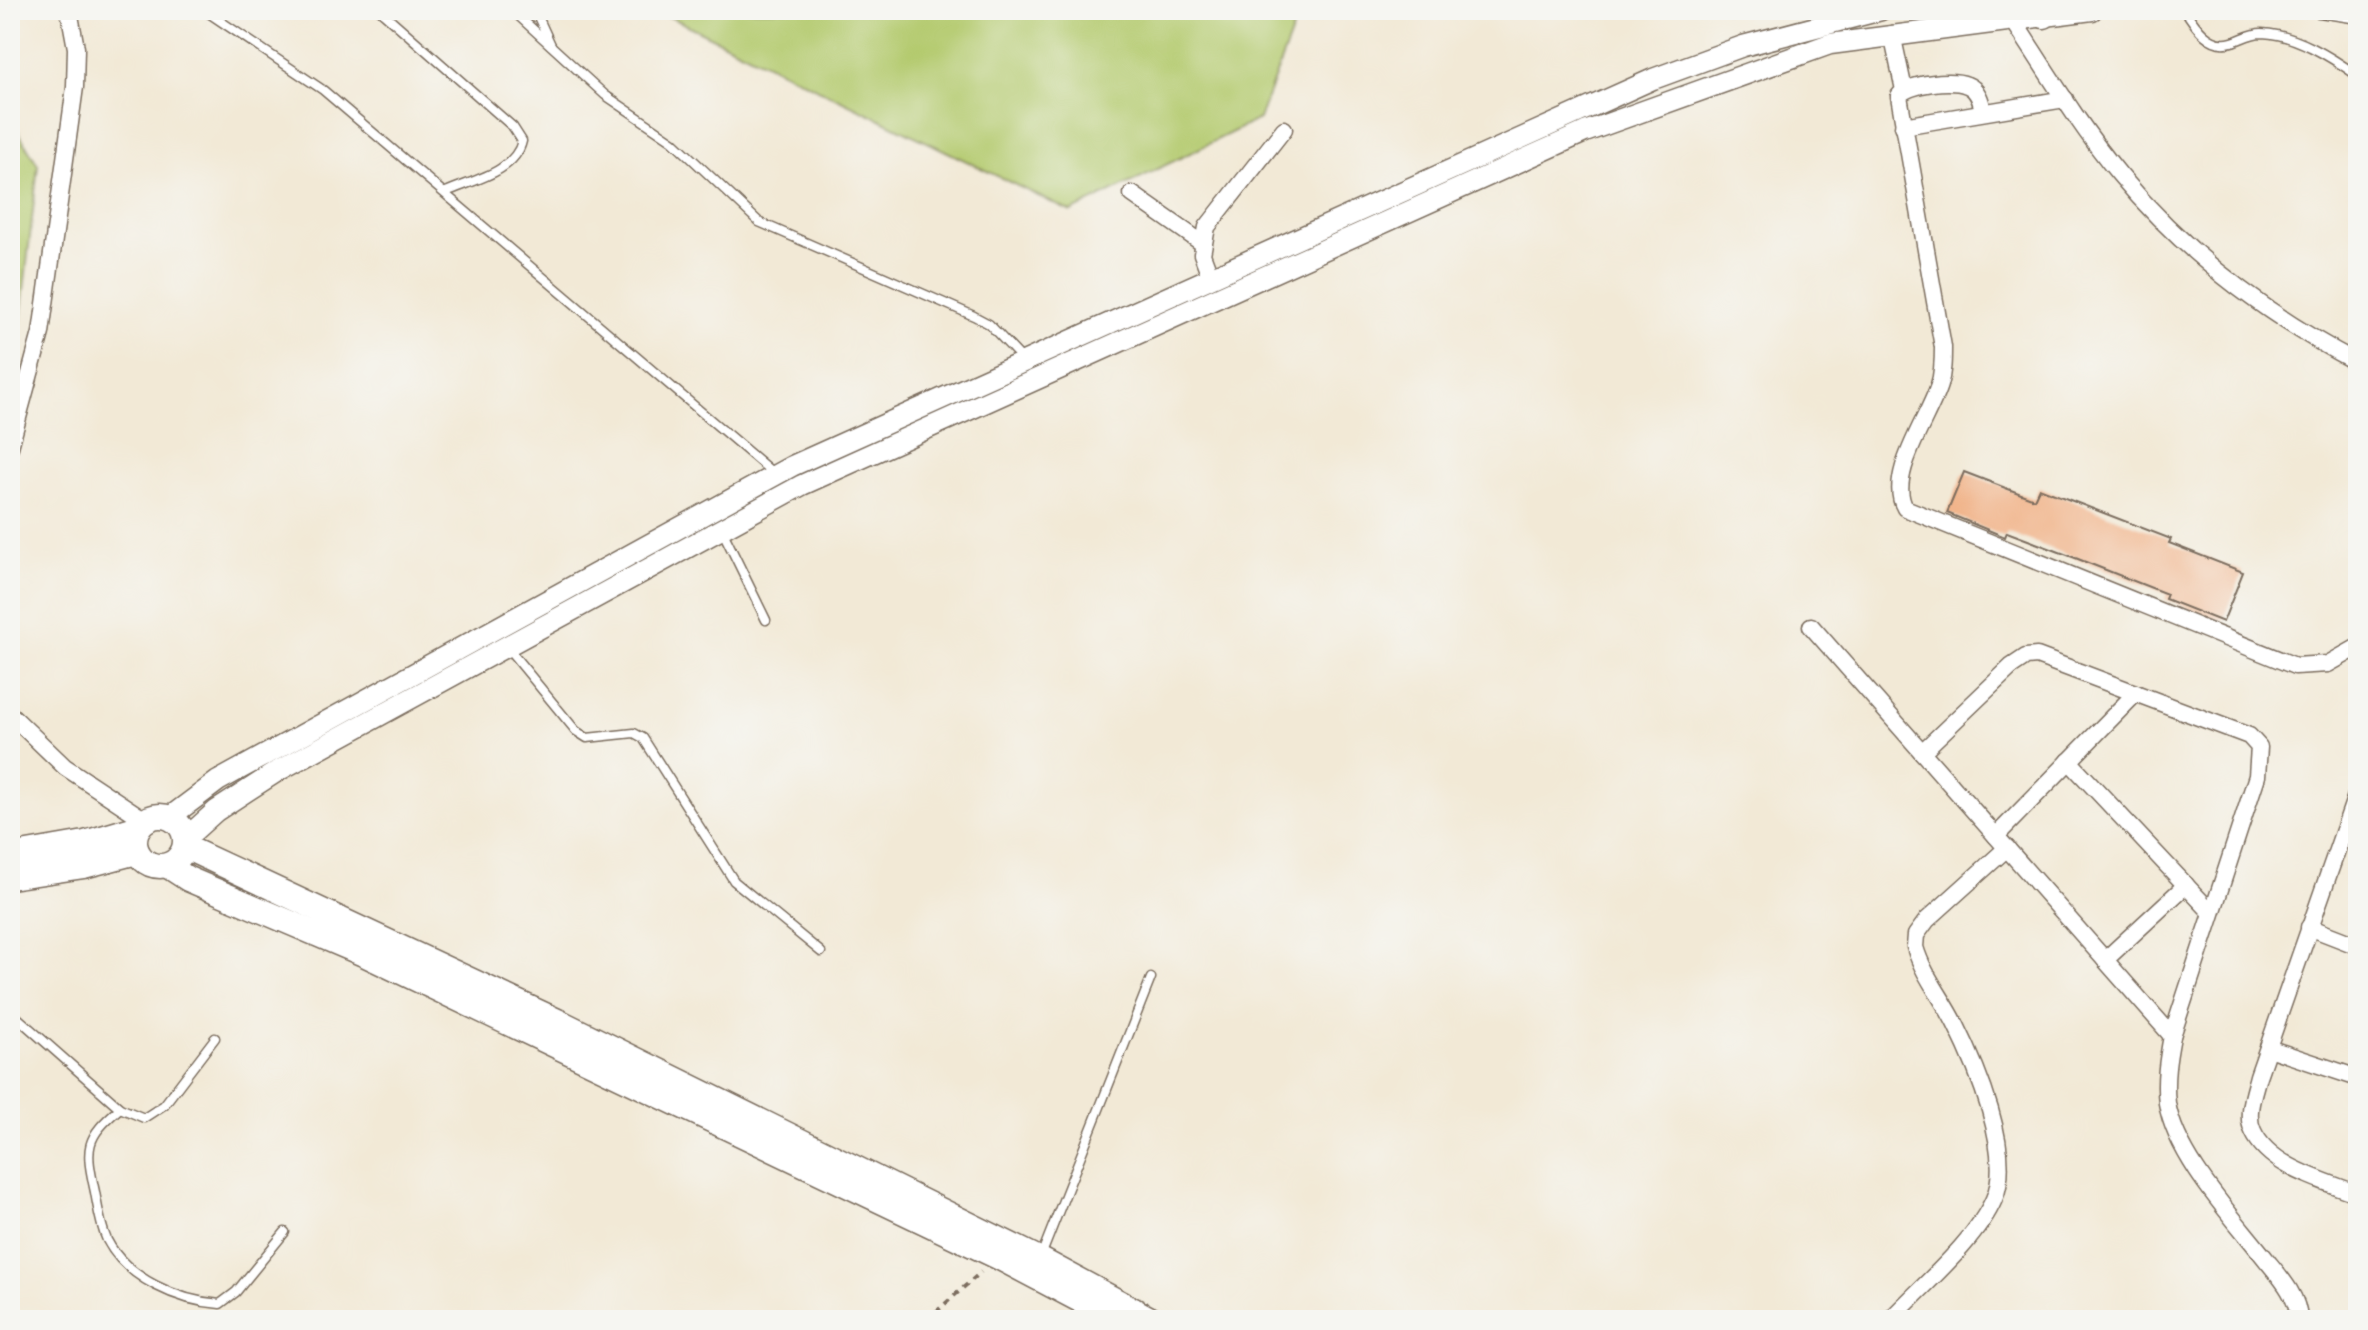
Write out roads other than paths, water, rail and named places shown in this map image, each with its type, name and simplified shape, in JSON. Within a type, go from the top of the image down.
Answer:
[{"type":"main road","points":[[10,856],[85,843],[162,815],[170,817],[183,830],[185,842],[182,855],[168,866]]},
{"type":"main road","points":[[142,824],[135,844],[137,852],[150,865],[168,866],[195,883],[366,955],[998,1257],[1117,1320]]},
{"type":"main road","points":[[185,842],[564,1024],[1039,1259],[1152,1320]]},
{"type":"main road","points":[[10,877],[84,866],[137,852]]},
{"type":"street","points":[[10,447],[41,333],[73,102],[77,68],[69,10]]},
{"type":"street","points":[[170,817],[218,781],[776,475],[1653,79],[1743,46],[1881,10]]},
{"type":"street","points":[[185,842],[197,825],[276,772],[802,485],[1585,132],[1830,44],[2013,20],[2043,13],[2092,10]]},
{"type":"street","points":[[2013,20],[2122,177],[2190,249],[2259,303],[2358,363]]},
{"type":"street","points":[[1892,34],[1904,90],[1898,104],[1943,347],[1939,384],[1901,474],[1899,498],[1905,508],[2295,666],[2328,664],[2358,647]]},
{"type":"street","points":[[1904,90],[1966,84],[1975,90],[1983,111]]},
{"type":"street","points":[[1903,126],[2065,99]]},
{"type":"street","points":[[1211,278],[1202,243],[1215,215],[1284,129]]},
{"type":"street","points":[[1132,194],[1202,243]]},
{"type":"street","points":[[1811,626],[2172,1036]]},
{"type":"street","points":[[1922,752],[2026,657],[2049,659],[2249,736],[2259,747],[2257,776],[2172,1036],[2166,1066],[2167,1102],[2177,1136],[2215,1193],[2289,1288],[2299,1320]]},
{"type":"street","points":[[1890,1320],[1981,1222],[1995,1197],[2000,1174],[1998,1147],[1977,1072],[1954,1022],[1919,962],[1916,935],[2001,842],[2069,761],[2136,693]]},
{"type":"street","points":[[10,714],[65,767],[142,824]]},
{"type":"street","points":[[2069,761],[2211,912]]},
{"type":"street","points":[[2358,790],[2268,1048],[2250,1109],[2252,1130],[2269,1152],[2308,1174],[2358,1194]]},
{"type":"street","points":[[2341,834],[2358,839]]},
{"type":"street","points":[[2105,960],[2186,885]]},
{"type":"street","points":[[2309,927],[2358,946]]},
{"type":"street","points":[[2268,1048],[2358,1078]]},
{"type":"lane","points":[[204,10],[298,71],[446,192],[776,475]]},
{"type":"lane","points":[[380,10],[513,127],[522,141],[519,153],[511,164],[446,192]]},
{"type":"lane","points":[[512,10],[605,95],[673,141],[759,222],[974,316],[989,324],[1025,362]]},
{"type":"lane","points":[[535,10],[546,28],[551,46]]},
{"type":"lane","points":[[2185,10],[2197,29],[2216,42],[2230,43],[2261,33],[2286,37],[2358,76]]},
{"type":"lane","points":[[2300,10],[2358,19]]},
{"type":"lane","points":[[713,509],[766,620]]},
{"type":"lane","points":[[506,645],[576,731],[587,738],[634,733],[643,738],[734,881],[821,952]]},
{"type":"lane","points":[[1039,1259],[1151,978]]},
{"type":"lane","points":[[10,1011],[120,1108],[144,1118],[164,1105],[215,1038]]},
{"type":"lane","points":[[120,1108],[95,1129],[87,1159],[109,1243],[155,1286],[220,1304],[236,1292],[285,1232]]}]
